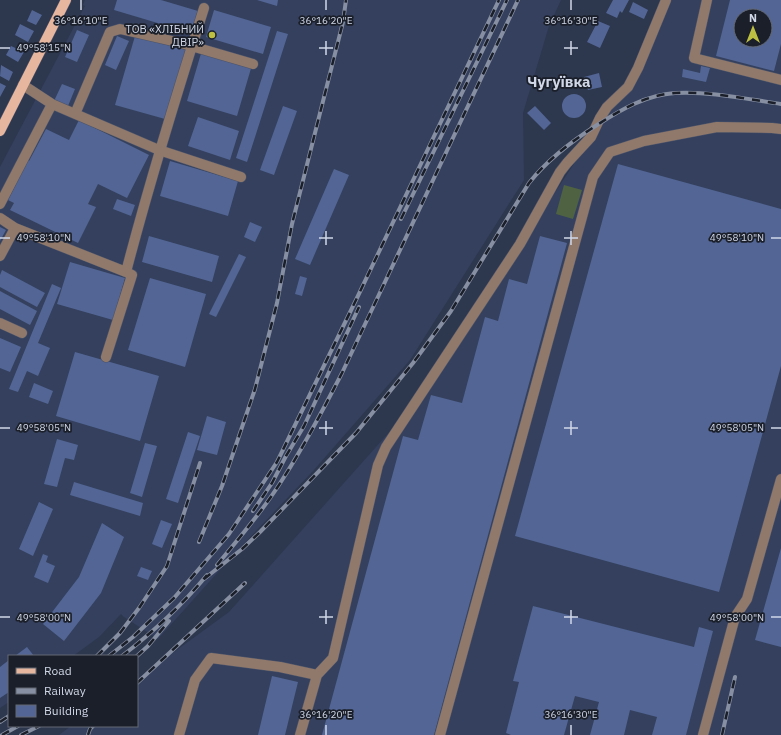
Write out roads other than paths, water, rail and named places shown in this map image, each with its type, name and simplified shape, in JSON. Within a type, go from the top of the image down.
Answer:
[{"type":"main road","points":[[0,131],[66,0]]},
{"type":"street","points":[[300,735],[317,675],[333,658],[378,465],[386,446],[520,244],[560,172],[589,140],[607,107],[625,91],[631,82],[666,0]]},
{"type":"street","points":[[707,0],[694,58],[781,80]]},
{"type":"street","points":[[126,272],[159,150],[204,8]]},
{"type":"street","points":[[75,114],[110,32],[120,29],[191,46],[252,64]]},
{"type":"street","points":[[23,85],[52,104],[159,150],[241,177]]},
{"type":"street","points":[[0,204],[52,104]]},
{"type":"street","points":[[440,735],[593,176],[610,152],[644,141],[717,127],[781,129]]},
{"type":"street","points":[[0,218],[15,228],[126,272],[132,276],[106,357]]},
{"type":"street","points":[[0,256],[15,228]]},
{"type":"street","points":[[0,323],[22,334]]},
{"type":"street","points":[[703,735],[735,617],[747,599],[781,479]]},
{"type":"street","points":[[179,735],[195,680],[211,658],[280,667],[317,675]]},
{"type":"railway","points":[[199,542],[222,486],[255,389],[277,303],[292,224],[343,22],[346,0]]},
{"type":"railway","points":[[110,655],[133,637],[174,598],[229,534],[277,462],[499,0]]},
{"type":"railway","points":[[401,219],[507,0]]},
{"type":"railway","points":[[217,565],[277,489],[322,412],[342,373],[518,0]]},
{"type":"railway","points":[[204,579],[242,549],[260,532],[356,433],[413,363],[451,311],[529,183],[536,174],[561,151],[588,131],[625,108],[664,94],[701,93],[781,104]]},
{"type":"railway","points":[[253,511],[272,483],[304,426],[359,307]]},
{"type":"railway","points":[[98,655],[120,633],[167,566],[200,463]]},
{"type":"railway","points":[[123,655],[167,618],[207,575]]},
{"type":"railway","points":[[138,682],[245,583]]},
{"type":"railway","points":[[138,655],[148,646],[169,621]]},
{"type":"railway","points":[[722,735],[735,677]]},
{"type":"railway","points":[[0,722],[8,717]]},
{"type":"railway","points":[[2,735],[16,727]]},
{"type":"railway","points":[[21,735],[37,727]]},
{"type":"railway","points":[[88,735],[92,727]]},
{"type":"place","name":"ТОВ «ХЛІБНИЙ ДВІР»","points":[[212,35]]},
{"type":"district","name":"Чугуївка","points":[[559,82]]}]
